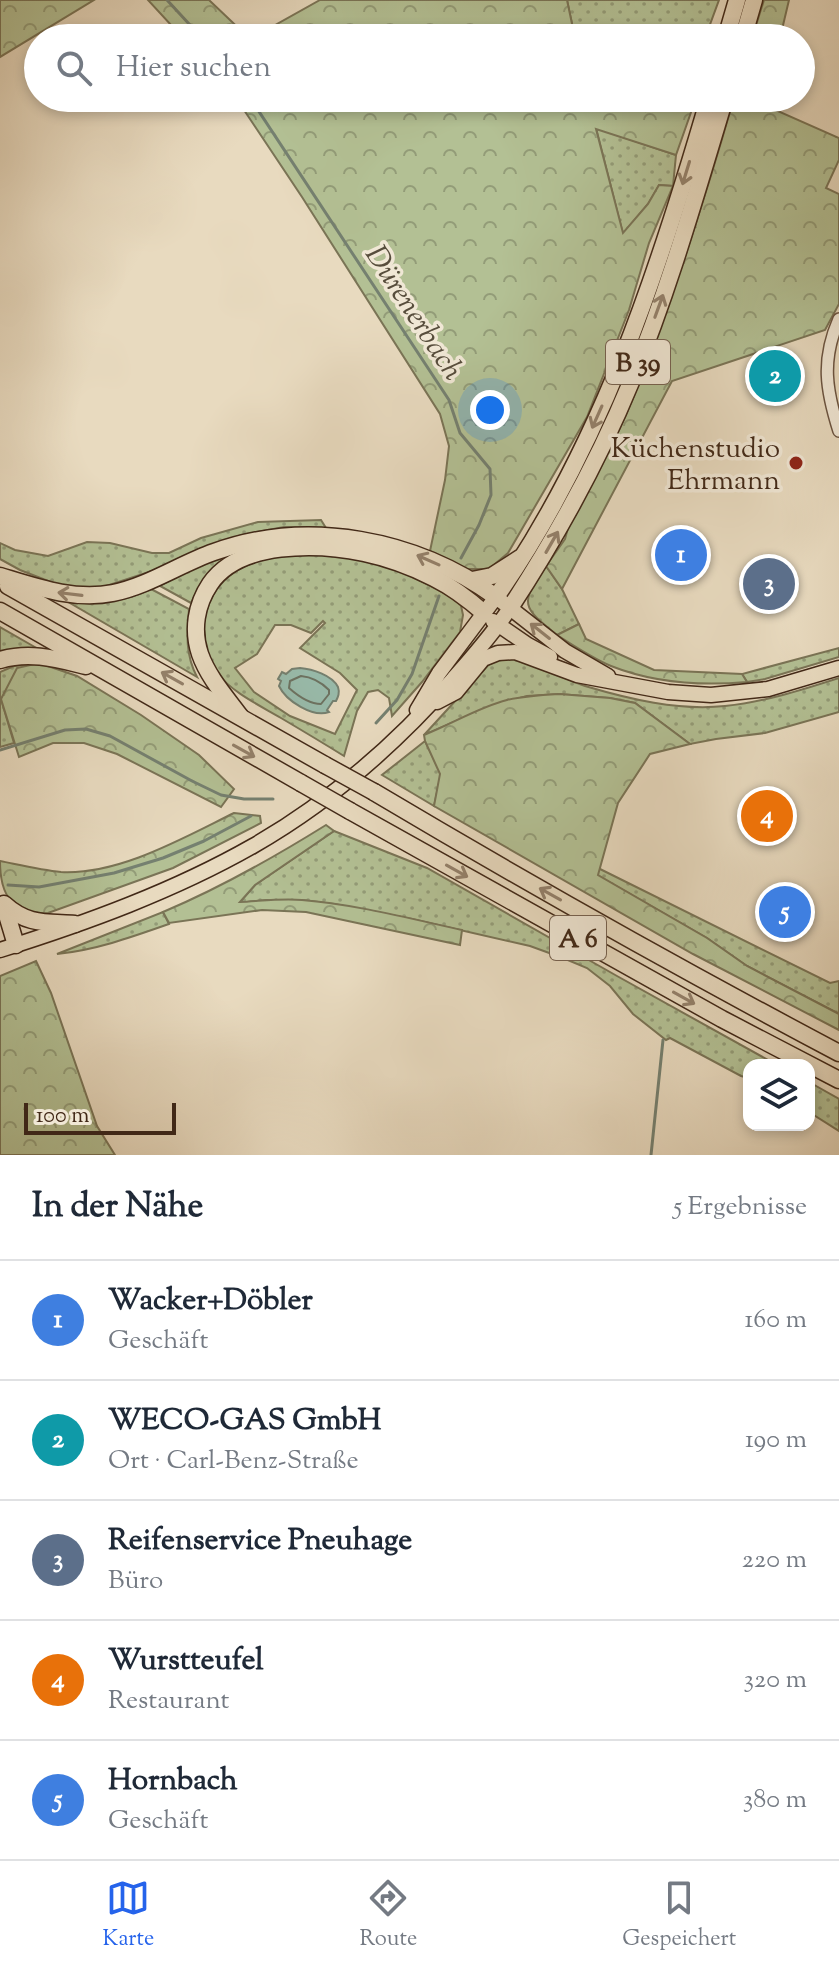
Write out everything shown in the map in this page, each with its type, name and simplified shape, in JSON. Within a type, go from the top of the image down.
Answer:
[{"type":"highway","points":[[730,24],[737,0]]},
{"type":"highway","points":[[747,24],[754,0]]},
{"type":"highway","name":"B 39","points":[[496,597],[562,491],[632,337],[671,225],[705,112]]},
{"type":"highway","name":"B 39","points":[[510,608],[575,501],[630,382],[687,227],[721,112]]},
{"type":"highway","points":[[0,579],[68,594],[111,594],[214,551],[285,536],[309,535],[364,540],[394,547],[472,580],[496,597]]},
{"type":"highway","points":[[240,716],[207,670],[196,633],[198,610],[214,578],[246,556],[266,551],[309,548],[363,553],[391,560],[434,578],[484,613]]},
{"type":"highway","points":[[472,580],[492,576],[524,555]]},
{"type":"highway","name":"A 6","points":[[0,579],[577,910],[839,1053]]},
{"type":"highway","name":"A 6","points":[[0,611],[722,1019],[839,1080]]},
{"type":"highway","points":[[0,660],[15,655],[41,656],[103,670]]},
{"type":"highway","points":[[2,899],[22,918],[75,924]]},
{"type":"highway","points":[[2,899],[8,948]]},
{"type":"main road","points":[[496,597],[565,651],[618,682]]},
{"type":"main road","name":"B 39","points":[[404,731],[439,673],[496,597]]},
{"type":"main road","name":"B 39","points":[[8,948],[160,892],[254,845],[311,808],[404,731],[429,706],[510,608]]},
{"type":"main road","points":[[484,613],[528,645],[564,664],[603,679]]},
{"type":"main road","points":[[429,706],[456,692],[483,659],[498,653],[515,652],[577,675],[668,692],[711,695],[768,689],[833,670]]},
{"type":"street","points":[[839,319],[830,340],[826,372],[839,431]]},
{"type":"green space","points":[[0,0],[94,0],[54,24],[24,24],[24,42],[0,57]]},
{"type":"green space","points":[[148,0],[209,0],[234,24],[170,24]]},
{"type":"green space","points":[[320,0],[567,0],[572,24],[277,24]]},
{"type":"green space","points":[[567,0],[719,0],[710,24],[572,24]]},
{"type":"green space","points":[[764,0],[789,0],[783,24],[756,24]]},
{"type":"green space","points":[[245,112],[691,112],[676,155],[596,129],[623,233],[648,204],[659,185],[673,186],[649,243],[629,310],[587,417],[508,553],[489,569],[467,569],[430,551],[449,446],[440,414]]},
{"type":"green space","points":[[730,112],[780,112],[839,138],[839,160],[826,188],[839,194],[839,304],[825,330],[672,381],[562,589],[546,566],[565,539],[633,398],[662,324]]},
{"type":"green space","points":[[596,128],[676,155],[673,186],[659,185],[623,234]]},
{"type":"green space","points":[[321,520],[326,528],[284,527],[241,535],[100,588],[61,586],[0,559],[0,543],[15,550],[48,556],[87,542],[169,553],[201,538],[258,522]]},
{"type":"green space","points":[[242,549],[207,579],[191,603],[160,586],[191,568]]},
{"type":"green space","points":[[317,553],[367,560],[405,573],[460,601],[463,615],[460,632],[392,716],[389,698],[378,690],[368,692],[357,711],[344,756],[231,687],[209,662],[203,635],[210,602],[231,575],[261,560]],"holes":[[[323,621],[325,623],[300,648],[340,673],[357,690],[335,734],[290,716],[254,692],[235,668],[257,654],[275,625],[291,625],[311,633]]]},
{"type":"green space","points":[[546,566],[562,589],[579,624],[557,635],[537,618],[528,604],[531,589]]},
{"type":"green space","points":[[151,589],[189,609],[189,652],[197,677],[70,603],[121,599]]},
{"type":"green space","points":[[579,624],[586,639],[654,670],[742,674],[747,682],[678,682],[627,672],[597,659],[557,635]]},
{"type":"green space","points":[[0,627],[40,650],[20,648],[0,652]]},
{"type":"green space","points":[[839,648],[839,657],[765,679],[747,682],[742,674]]},
{"type":"green space","points":[[511,657],[602,691],[689,707],[754,702],[839,678],[839,712],[765,733],[690,744],[635,703],[559,694],[527,696],[488,707],[424,735],[491,662]]},
{"type":"green space","points":[[39,663],[1,699],[14,743],[0,747],[0,672],[14,666]]},
{"type":"green space","points":[[39,663],[77,676],[141,715],[199,755],[234,789],[221,807],[117,754],[84,743],[53,743],[19,757],[1,699],[17,668]]},
{"type":"green space","points":[[559,694],[635,703],[690,744],[650,754],[618,803],[598,875],[707,938],[747,966],[839,1014],[839,1030],[693,954],[434,806],[440,774],[424,735],[497,703]]},
{"type":"green space","points":[[425,741],[441,774],[434,806],[382,775]]},
{"type":"green space","points":[[234,813],[260,816],[261,823],[173,868],[48,913],[36,913],[17,906],[10,900],[2,884],[0,861],[61,872],[105,868],[150,853]]},
{"type":"green space","points":[[326,825],[334,831],[255,885],[240,902],[294,899],[362,908],[462,930],[460,945],[306,912],[262,910],[169,923],[163,912],[246,872]]},
{"type":"green space","points":[[334,831],[427,868],[766,1059],[743,1059],[741,1076],[670,1038],[666,1040],[633,1014],[610,986],[587,968],[530,946],[334,904],[302,900],[239,903],[255,885]]},
{"type":"green space","points":[[598,868],[830,983],[839,981],[839,1014],[747,966],[707,938],[597,875]]},
{"type":"green space","points":[[163,912],[169,924],[100,946],[57,954]]},
{"type":"green space","points":[[36,961],[51,993],[97,1126],[115,1155],[0,1155],[0,976]]},
{"type":"green space","points":[[815,1085],[839,1099],[839,1131],[815,1116]]},
{"type":"water","points":[[300,668],[327,676],[338,687],[338,696],[327,710],[329,712],[308,710],[294,702],[279,686],[281,681],[278,679],[282,672],[286,674]]},
{"type":"waterway","name":"Dürenerbach","points":[[167,0],[189,24]]},
{"type":"waterway","name":"Dürenerbach","points":[[259,112],[449,400],[460,433],[490,469],[491,495],[461,558]]},
{"type":"waterway","name":"Dürenerbach","points":[[376,723],[397,700],[412,674],[439,596]]},
{"type":"waterway","points":[[0,750],[65,730],[86,729],[110,736],[221,795],[273,799]]},
{"type":"waterway","name":"Dürenerbach","points":[[8,885],[39,887],[114,873],[204,841],[251,816]]},
{"type":"waterway","points":[[651,1155],[663,1040]]},
{"type":"place","name":"WECO-GAS GmbH","points":[[775,376]]},
{"type":"place","name":"Küchenstudio Ehrmann","points":[[796,463]]},
{"type":"place","name":"Wacker+Döbler","points":[[681,555]]},
{"type":"place","name":"Reifenservice Pneuhage","points":[[769,584]]},
{"type":"place","name":"Wurstteufel","points":[[767,816]]},
{"type":"place","name":"Hornbach","points":[[785,912]]}]
